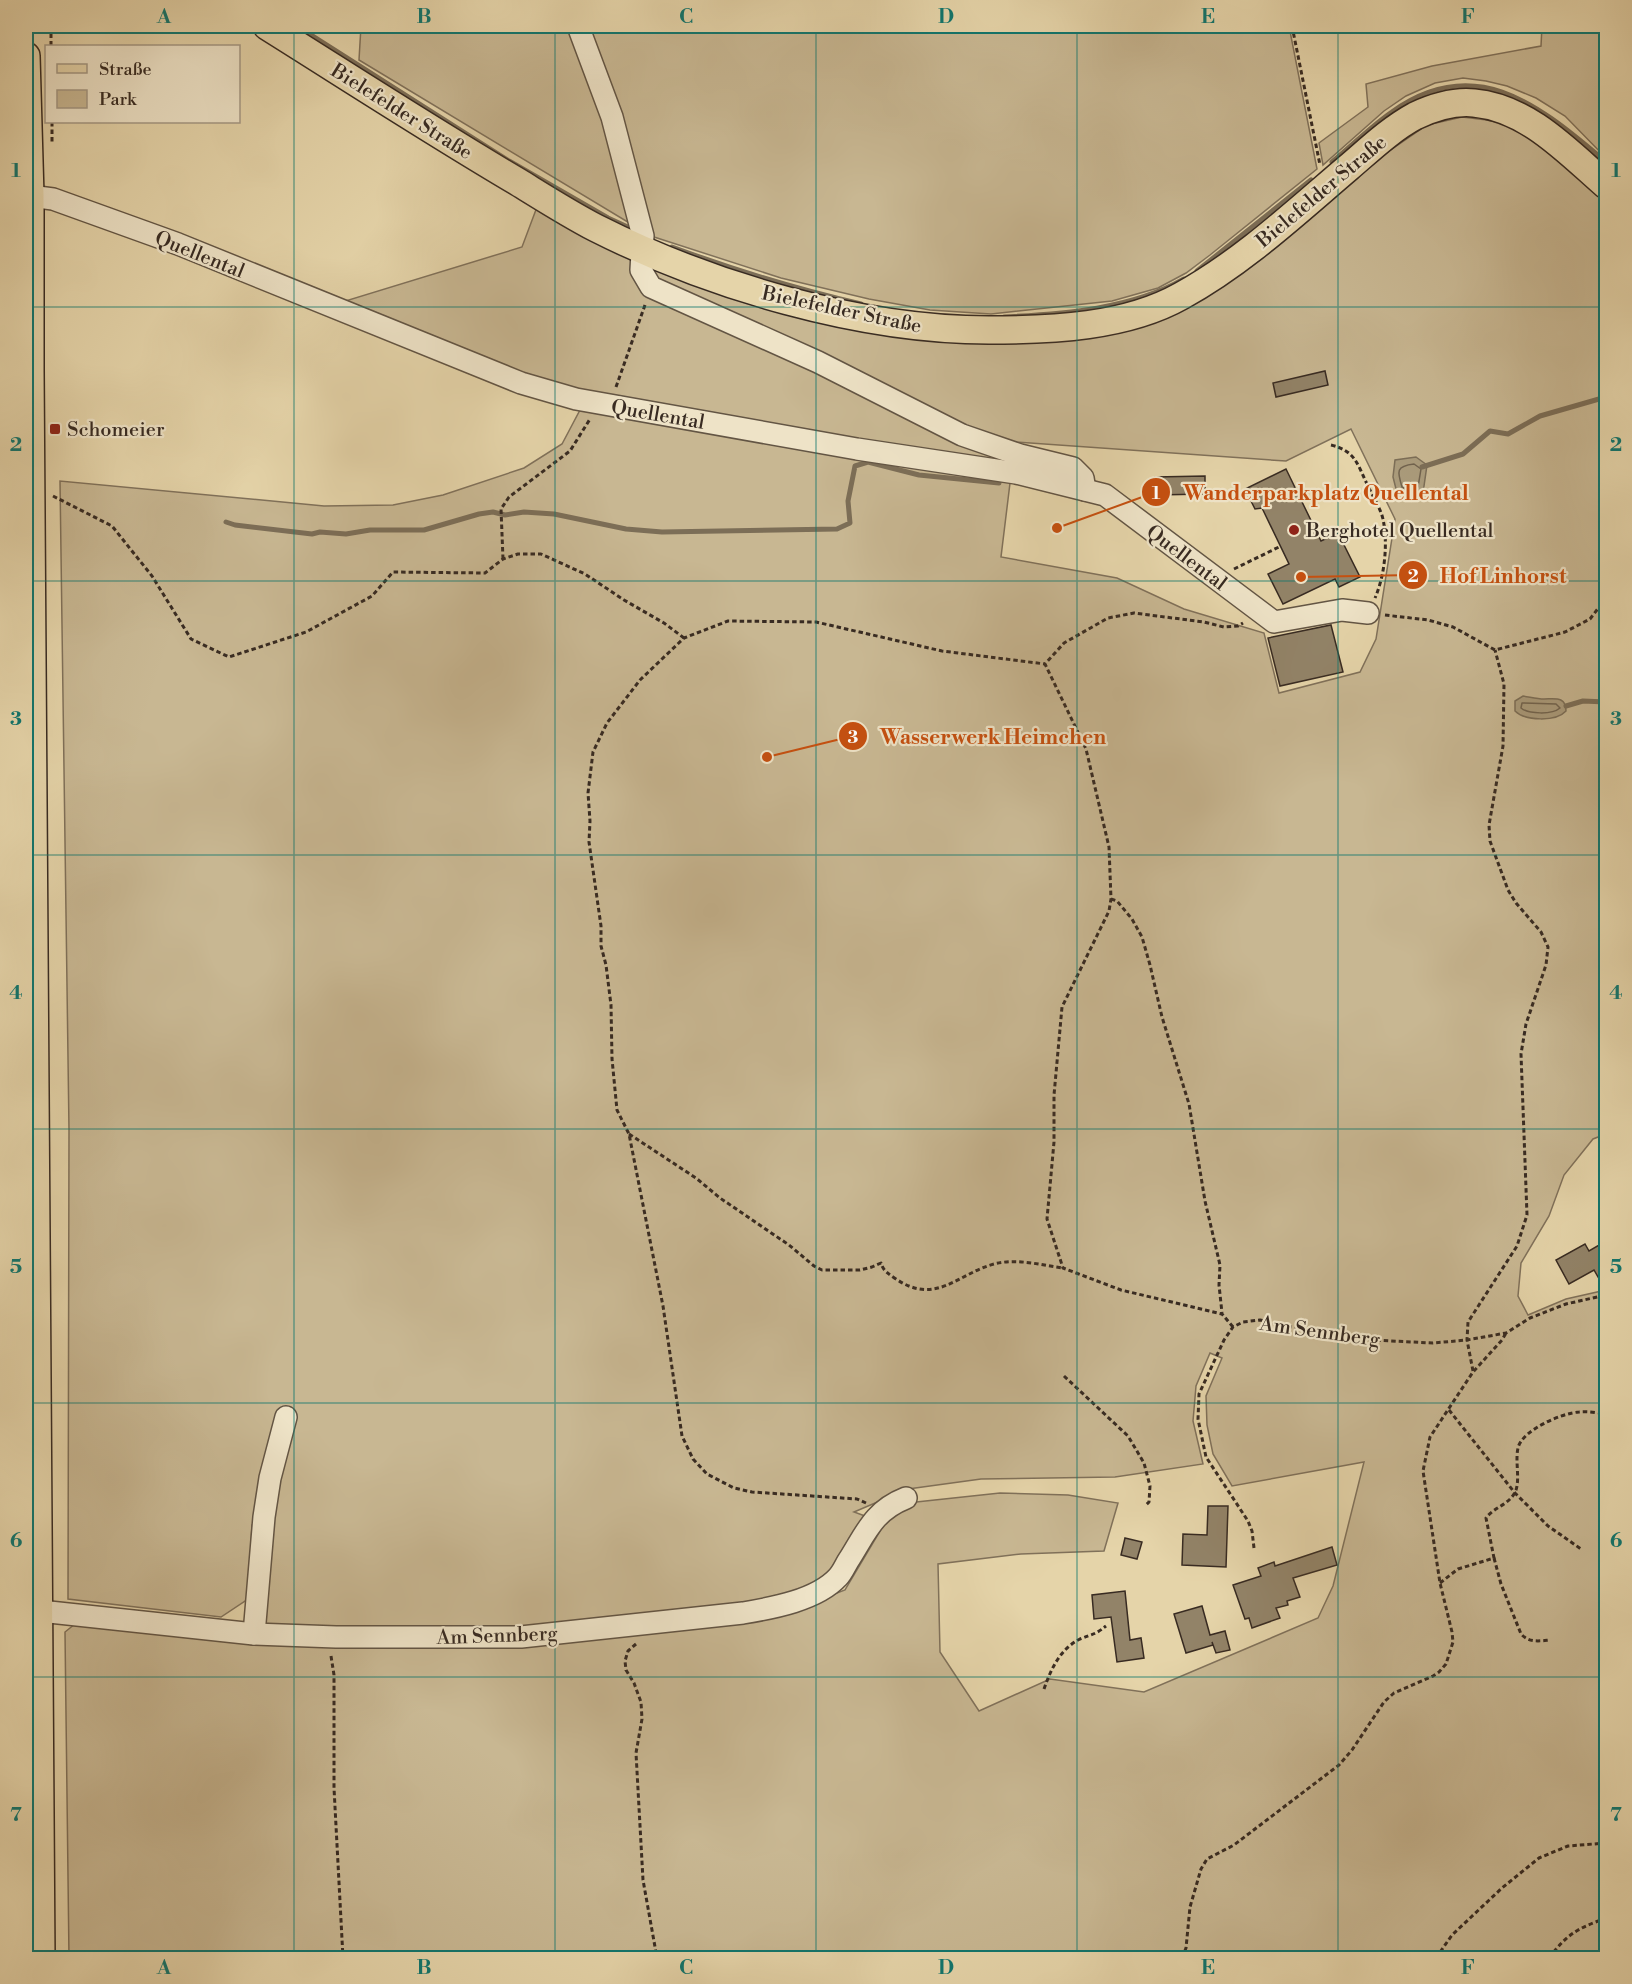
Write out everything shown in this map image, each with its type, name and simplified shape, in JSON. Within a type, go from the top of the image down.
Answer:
[{"type":"main road","name":"Bielefelder Straße","points":[[267,26],[483,162],[594,227],[642,249],[708,276],[775,297],[881,321],[936,328],[991,330],[1087,325],[1131,315],[1179,298],[1246,254],[1390,133],[1416,116],[1446,106],[1472,102],[1503,109],[1530,121],[1606,185]]},
{"type":"main road","points":[[26,56],[30,196],[41,1959]]},
{"type":"street","points":[[578,26],[612,117],[643,236],[640,270],[651,287],[818,362],[962,435],[1020,455],[1073,468],[1083,478],[1085,490]]},
{"type":"street","name":"Quellental","points":[[30,196],[53,199],[178,244],[521,383],[576,399],[1016,473],[1105,495],[1274,622],[1342,610],[1368,613]]},
{"type":"street","points":[[254,1634],[264,1517],[270,1478],[286,1417]]},
{"type":"street","name":"Am Sennberg","points":[[40,1611],[254,1634],[325,1637],[521,1638],[743,1613],[798,1601],[838,1577],[879,1513],[906,1498]]},
{"type":"path","points":[[51,26],[51,45]]},
{"type":"path","points":[[1293,26],[1320,167],[1322,175],[1329,184]]},
{"type":"path","points":[[1370,30],[1384,26]]},
{"type":"path","points":[[503,559],[501,509],[509,497],[570,451],[600,404],[613,394],[651,287]]},
{"type":"path","points":[[1331,446],[1343,448],[1354,457],[1383,517],[1386,543],[1380,586],[1368,613],[1428,620],[1453,627],[1495,650],[1565,632],[1590,619],[1606,598]]},
{"type":"path","points":[[47,493],[112,526],[152,576],[191,639],[229,657],[306,632],[372,596],[393,572],[485,573],[503,559],[518,554],[542,554],[585,574],[684,638]]},
{"type":"path","points":[[1216,579],[1281,546]]},
{"type":"path","points":[[1045,664],[1064,643],[1108,618],[1134,613],[1224,627],[1238,626],[1245,622],[1253,606]]},
{"type":"path","points":[[879,1513],[869,1504],[857,1499],[752,1492],[734,1488],[707,1474],[693,1459],[682,1436],[663,1306],[629,1134],[617,1110],[612,1059],[611,1005],[601,946],[601,926],[589,842],[588,793],[592,752],[607,723],[640,680],[684,638],[728,621],[816,622],[942,651],[1045,664]]},
{"type":"path","points":[[1473,1372],[1467,1340],[1468,1322],[1517,1246],[1527,1215],[1521,1054],[1526,1024],[1546,965],[1548,947],[1541,932],[1508,890],[1490,841],[1489,825],[1503,746],[1504,684],[1495,650]]},
{"type":"path","points":[[1045,664],[1086,749],[1109,847],[1111,899],[1109,911],[1062,1007],[1047,1219],[1063,1268]]},
{"type":"path","points":[[1111,899],[1117,901],[1132,919],[1142,937],[1150,965],[1162,1017],[1189,1104],[1205,1201],[1220,1265],[1219,1285],[1222,1314],[1233,1327]]},
{"type":"path","points":[[629,1134],[696,1178],[822,1270],[860,1270],[881,1263],[883,1270],[903,1283],[924,1291],[942,1287],[993,1264],[1015,1261],[1063,1268],[1121,1290],[1222,1314]]},
{"type":"path","name":"Am Sennberg","points":[[1254,1548],[1248,1521],[1206,1457],[1198,1419],[1200,1394],[1224,1340],[1233,1327],[1243,1322],[1260,1320],[1315,1332],[1371,1340],[1433,1343],[1506,1333],[1530,1318],[1566,1304],[1606,1295]]},
{"type":"path","points":[[1182,1959],[1186,1948],[1190,1907],[1201,1869],[1207,1859],[1234,1845],[1339,1765],[1352,1750],[1384,1702],[1394,1694],[1440,1672],[1446,1664],[1453,1642],[1452,1632],[1440,1583],[1423,1471],[1430,1437],[1473,1372],[1506,1333]]},
{"type":"path","points":[[1064,1376],[1128,1436],[1144,1463],[1150,1486],[1149,1502],[1145,1506]]},
{"type":"path","points":[[1449,1410],[1515,1492],[1548,1526],[1581,1549]]},
{"type":"path","points":[[1550,1640],[1533,1641],[1521,1634],[1501,1584],[1486,1518],[1508,1501],[1515,1492],[1516,1456],[1519,1444],[1530,1432],[1539,1425],[1578,1412],[1606,1414]]},
{"type":"path","points":[[1440,1583],[1458,1569],[1494,1558]]},
{"type":"path","points":[[1044,1689],[1052,1667],[1065,1650],[1080,1640],[1096,1635],[1106,1626]]},
{"type":"path","points":[[325,1637],[334,1675],[334,1788],[343,1959]]},
{"type":"path","points":[[638,1642],[628,1651],[625,1661],[626,1670],[641,1702],[642,1719],[636,1753],[643,1880],[657,1959]]},
{"type":"path","points":[[1436,1959],[1452,1935],[1502,1887],[1539,1857],[1568,1846],[1606,1843]]},
{"type":"path","points":[[1549,1959],[1559,1945],[1577,1929],[1606,1918]]},
{"type":"green space","points":[[361,26],[1289,26],[1317,169],[1186,273],[1158,288],[1112,301],[991,314],[930,310],[869,299],[781,278],[651,236],[359,60]]},
{"type":"green space","points":[[1542,26],[1606,26],[1606,158],[1565,116],[1536,98],[1507,86],[1463,78],[1435,83],[1406,96],[1384,111],[1323,165],[1319,143],[1368,107],[1366,84],[1432,66],[1541,46]]},
{"type":"green space","points":[[1462,117],[1511,126],[1541,143],[1606,199],[1606,1134],[1593,1139],[1564,1175],[1549,1216],[1521,1263],[1518,1296],[1528,1315],[1566,1299],[1606,1290],[1606,1958],[69,1958],[65,1632],[75,1624],[508,1648],[780,1615],[845,1590],[889,1516],[907,1503],[1000,1493],[1068,1495],[1118,1503],[1104,1551],[1021,1554],[938,1564],[940,1652],[979,1711],[1050,1679],[1144,1692],[1318,1618],[1333,1586],[1364,1462],[1232,1486],[1213,1454],[1207,1425],[1206,1396],[1222,1358],[1210,1353],[1196,1386],[1193,1421],[1203,1464],[1115,1477],[981,1479],[908,1489],[854,1512],[865,1516],[833,1574],[762,1606],[521,1628],[266,1626],[269,1527],[252,1525],[248,1599],[221,1617],[68,1599],[69,1130],[60,481],[324,506],[393,505],[443,495],[524,468],[562,444],[581,408],[511,369],[342,302],[522,247],[537,207],[878,332],[988,344],[1089,336],[1299,227],[1382,156],[1427,125]],"holes":[[[1351,429],[1395,519],[1376,639],[1360,672],[1279,693],[1264,633],[1184,609],[1117,578],[1001,557],[1015,442],[1286,461]]]},
{"type":"water","points":[[1416,457],[1427,465],[1423,493],[1409,498],[1397,493],[1393,477],[1395,460]]},
{"type":"water","points":[[1523,696],[1559,699],[1566,706],[1566,711],[1555,717],[1540,719],[1526,717],[1515,711],[1515,701]]},
{"type":"building","points":[[1325,371],[1328,385],[1276,397],[1273,383]]},
{"type":"building","name":"Berghotel Quellental","points":[[1286,469],[1321,541],[1338,533],[1360,577],[1339,587],[1335,579],[1283,604],[1268,574],[1289,564],[1262,508],[1255,509],[1245,489]]},
{"type":"building","points":[[1205,476],[1205,494],[1156,495],[1155,477]]},
{"type":"building","points":[[1331,625],[1343,672],[1280,686],[1268,638]]},
{"type":"building","points":[[1606,1241],[1606,1291],[1594,1270],[1569,1284],[1556,1260],[1585,1244],[1589,1251]]},
{"type":"building","points":[[1208,1506],[1228,1506],[1226,1567],[1182,1565],[1183,1534],[1207,1535]]},
{"type":"building","points":[[1125,1538],[1142,1542],[1137,1559],[1121,1555]]},
{"type":"building","points":[[1332,1547],[1337,1565],[1293,1578],[1300,1597],[1287,1601],[1288,1605],[1276,1608],[1280,1618],[1252,1628],[1249,1618],[1245,1619],[1233,1585],[1261,1576],[1258,1568],[1274,1562],[1275,1566]]},
{"type":"building","points":[[1125,1591],[1130,1640],[1141,1638],[1144,1658],[1117,1662],[1111,1617],[1094,1619],[1092,1595]]},
{"type":"building","points":[[1202,1606],[1210,1635],[1225,1631],[1230,1650],[1216,1653],[1212,1642],[1213,1645],[1186,1653],[1174,1614]]},
{"type":"waterway","points":[[297,26],[509,161],[608,218],[632,229]]},
{"type":"waterway","points":[[1332,162],[1392,112],[1422,95],[1450,87],[1476,86],[1502,92],[1527,103],[1576,137],[1600,157]]},
{"type":"waterway","points":[[1197,271],[1311,180]]},
{"type":"waterway","points":[[672,247],[765,278],[861,304]]},
{"type":"waterway","points":[[1004,317],[1097,308],[1142,297],[1184,279]]},
{"type":"waterway","points":[[1422,467],[1463,454],[1490,431],[1508,434],[1540,416],[1606,397]]},
{"type":"waterway","points":[[226,522],[312,534],[320,532],[346,534],[370,530],[424,530],[479,514],[493,512],[505,515],[524,512],[554,514],[626,529],[662,532],[837,529],[850,523],[848,501],[855,466],[868,462],[919,475],[999,483]]},
{"type":"waterway","points":[[1566,706],[1583,701],[1606,702]]},
{"type":"place","name":"Schomeier","points":[[55,429]]},
{"type":"place","name":"Wanderparkplatz Quellental","points":[[1057,528]]},
{"type":"place","name":"Berghotel Quellental","points":[[1294,530]]},
{"type":"place","name":"Hof Linhorst","points":[[1301,577]]},
{"type":"place","name":"Wasserwerk Heimchen","points":[[767,757]]}]
